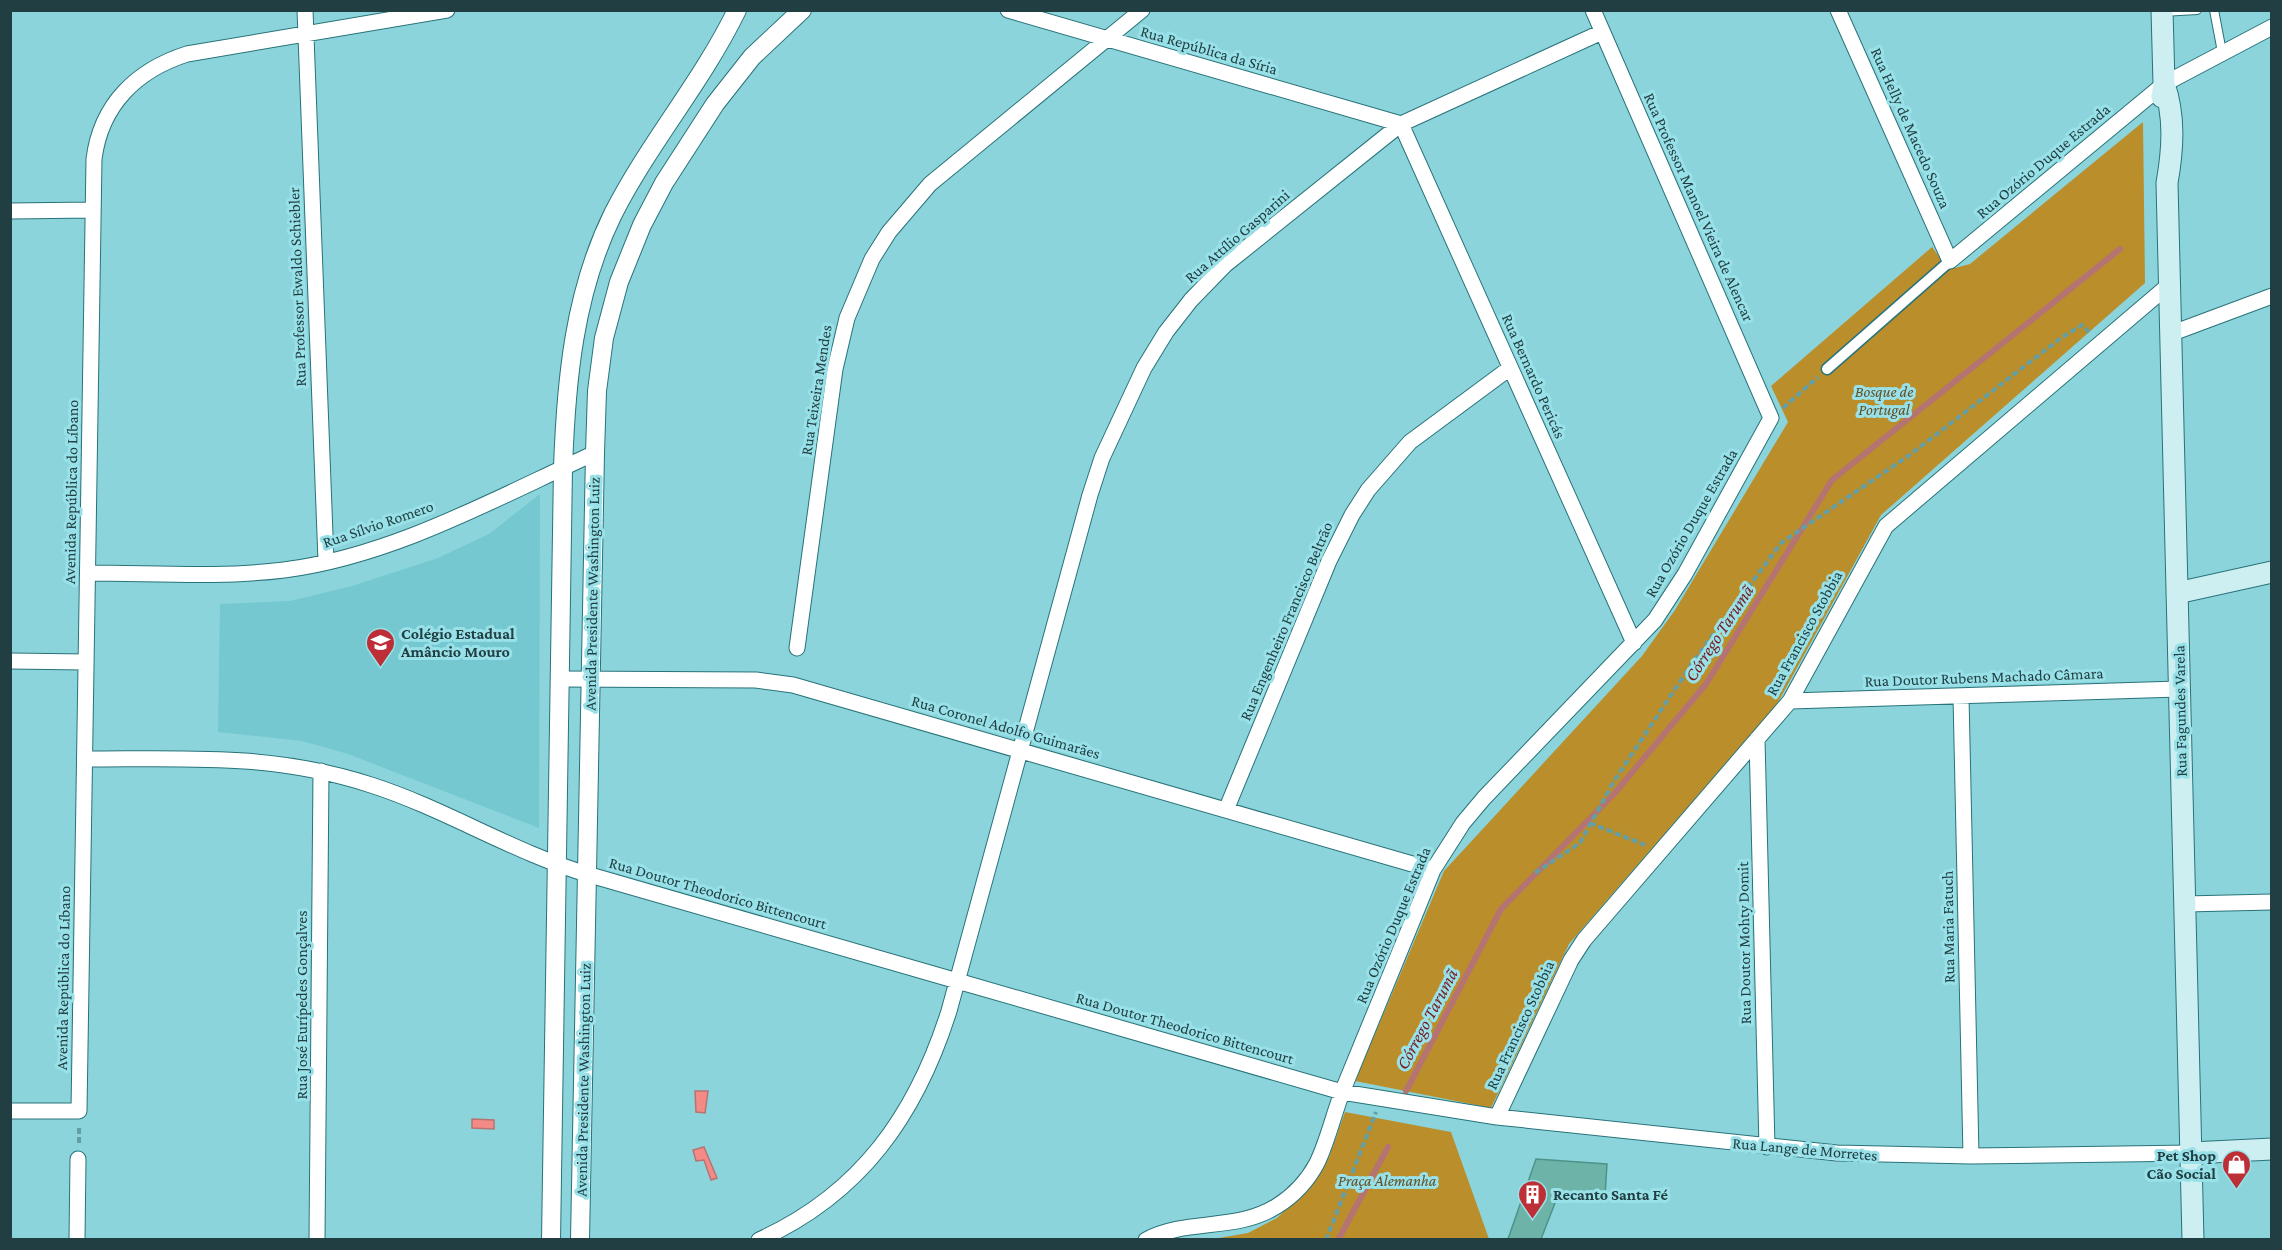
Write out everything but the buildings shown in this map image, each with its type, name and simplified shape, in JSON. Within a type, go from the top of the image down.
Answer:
[{"type":"main road","name":"Rua Fagundes Varela","points":[[2162,11],[2164,84],[2160,108],[2160,156],[2167,183],[2193,1239]]},
{"type":"main road","points":[[2177,594],[2271,572]]},
{"type":"main road","name":"Rua Lange de Morretes","points":[[2191,1153],[2271,1149]]},
{"type":"street","name":"Rua Professor Ewaldo Schiebler","points":[[305,10],[326,561]]},
{"type":"street","name":"Avenida República do Líbano","points":[[79,1111],[93,210],[97,141],[113,104],[127,87],[166,60],[188,54],[447,10]]},
{"type":"street","name":"Avenida Presidente Washington Luiz","points":[[551,1239],[563,468],[567,394],[574,337],[583,295],[603,237],[628,188],[716,50],[737,10]]},
{"type":"street","name":"Avenida Presidente Washington Luiz","points":[[580,1239],[595,453],[597,391],[604,338],[619,282],[642,225],[664,183],[727,88],[752,57],[802,10]]},
{"type":"street","name":"Rua República da Síria","points":[[1008,10],[1401,124]]},
{"type":"street","name":"Rua Teixeira Mendes","points":[[797,648],[837,360],[847,318],[872,259],[889,232],[930,184],[1142,10]]},
{"type":"street","name":"Rua Professor Manoel Vieira de Alencar","points":[[1593,10],[1771,418]]},
{"type":"street","name":"Rua Helly de Macedo Souza","points":[[1838,10],[1950,261]]},
{"type":"street","name":"Rua Ozório Duque Estrada","points":[[1827,369],[1950,261],[2164,84],[2271,27]]},
{"type":"street","name":"Rua Attílio Gasparini","points":[[759,1239],[802,1216],[829,1198],[880,1150],[900,1122],[930,1067],[957,981],[1076,545],[1102,458],[1149,359],[1166,332],[1191,300],[1226,266],[1401,124],[1602,32]]},
{"type":"street","name":"Rua Bernardo Pericás","points":[[1401,124],[1634,643]]},
{"type":"street","points":[[10,211],[93,210]]},
{"type":"street","name":"Rua Francisco Stobbia","points":[[1497,1117],[1571,960],[1601,918],[1790,701],[1886,526],[2170,284]]},
{"type":"street","points":[[2170,334],[2271,296]]},
{"type":"street","name":"Rua Engenheiro Francisco Beltrão","points":[[1226,810],[1329,561],[1352,515],[1368,490],[1410,442],[1510,368]]},
{"type":"street","name":"Rua Ozório Duque Estrada","points":[[1146,1239],[1168,1231],[1241,1222],[1279,1205],[1295,1192],[1316,1163],[1342,1092],[1433,870],[1463,823],[1484,798],[1634,643],[1671,596],[1771,418]]},
{"type":"street","name":"Rua Sílvio Romero","points":[[88,573],[239,573],[285,570],[326,561],[407,536],[595,453]]},
{"type":"street","points":[[10,661],[87,662]]},
{"type":"street","name":"Rua Coronel Adolfo Guimarães","points":[[560,679],[776,681],[1433,870]]},
{"type":"street","name":"Rua Doutor Rubens Machado Câmara","points":[[1790,701],[2180,689]]},
{"type":"street","name":"Rua Maria Fatuch","points":[[1961,696],[1971,1156]]},
{"type":"street","name":"Rua Doutor Mohty Domit","points":[[1757,739],[1767,1147]]},
{"type":"street","name":"Rua Doutor Theodorico Bittencourt","points":[[85,759],[237,760],[296,765],[321,771],[404,797],[557,865],[1342,1092]]},
{"type":"street","name":"Rua José Eurípedes Gonçalves","points":[[317,1239],[321,771]]},
{"type":"street","points":[[2185,904],[2271,902]]},
{"type":"street","name":"Rua Lange de Morretes","points":[[1342,1092],[1380,1100],[1497,1117],[1767,1147],[1866,1155],[2191,1153]]},
{"type":"street","points":[[10,1111],[79,1111]]},
{"type":"street","points":[[77,1239],[78,1159]]},
{"type":"lane","points":[[2162,11],[2197,10]]},
{"type":"lane","points":[[2214,10],[2222,52]]},
{"type":"path","points":[[1535,873],[1580,843],[1614,781],[1693,662],[1781,543],[1911,454],[2082,325]]},
{"type":"path","points":[[1771,418],[1827,369]]},
{"type":"path","points":[[1590,823],[1660,851]]},
{"type":"path","points":[[1326,1239],[1380,1100]]},
{"type":"path","points":[[78,1159],[79,1111]]},
{"type":"shaded area","name":"Colégio Estadual Amâncio Mouro","points":[[540,494],[539,828],[348,754],[302,741],[218,732],[220,604],[290,601],[352,586],[438,558],[489,534]]},
{"type":"shaded area","points":[[695,1091],[708,1091],[705,1113],[696,1112]]},
{"type":"shaded area","points":[[472,1119],[494,1120],[494,1129],[472,1128]]},
{"type":"shaded area","points":[[704,1147],[717,1178],[711,1180],[704,1160],[696,1161],[693,1150]]},
{"type":"green space","name":"Bosque de Portugal","points":[[2143,122],[2145,283],[1881,515],[1777,704],[1569,944],[1491,1108],[1355,1081],[1444,871],[1642,656],[1675,610],[1788,422],[1771,386],[1932,247],[1947,267],[1955,268],[1970,264]]},
{"type":"green space","name":"Praça Alemanha","points":[[1345,1112],[1451,1132],[1489,1239],[1207,1240],[1248,1233],[1277,1218],[1309,1187],[1329,1157]]},
{"type":"waterway","name":"Córrego Tarumã","points":[[1406,1091],[1501,909],[1614,794],[1706,684],[1832,480],[2120,249]]},
{"type":"waterway","name":"Córrego Tarumã","points":[[1338,1240],[1388,1147]]},
{"type":"place","name":"Colégio Estadual Amâncio Mouro","points":[[380,668]]},
{"type":"place","name":"Pet Shop Cão Social","points":[[2237,1190]]},
{"type":"place","name":"Recanto Santa Fé","points":[[1532,1220]]}]
